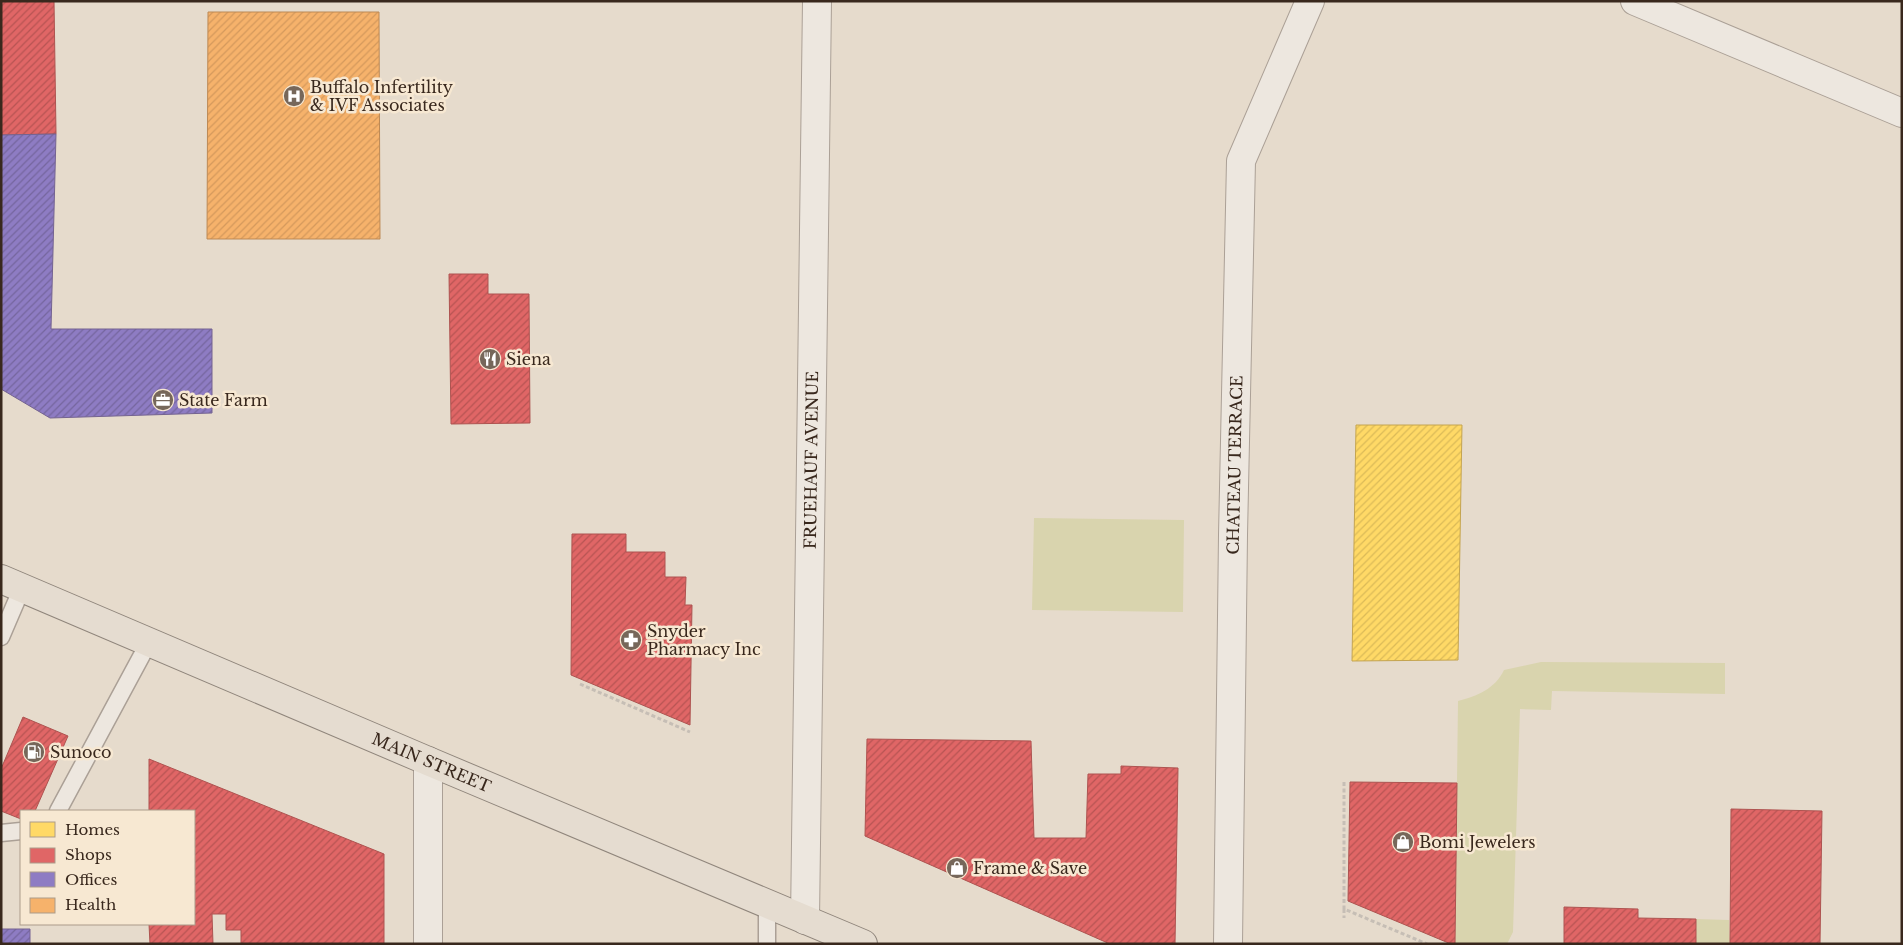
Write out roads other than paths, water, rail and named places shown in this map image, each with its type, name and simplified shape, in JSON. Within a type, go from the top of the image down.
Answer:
[{"type":"main road","name":"MAIN STREET","points":[[12,583],[863,944]]},
{"type":"street","name":"FRUEHAUF AVENUE","points":[[805,920],[817,1]]},
{"type":"street","name":"CHATEAU TERRACE","points":[[1228,944],[1233,535],[1241,162],[1310,1]]},
{"type":"street","points":[[1635,1],[1902,113]]},
{"type":"street","points":[[428,761],[428,944]]},
{"type":"lane","points":[[1,637],[12,583]]},
{"type":"lane","points":[[59,810],[149,642]]},
{"type":"lane","points":[[1,833],[20,830]]},
{"type":"lane","points":[[767,904],[767,944]]},
{"type":"place","name":"Buffalo Infertility & IVF Associates","points":[[294,96]]},
{"type":"place","name":"Siena","points":[[490,359]]},
{"type":"place","name":"State Farm","points":[[163,400]]},
{"type":"place","name":"Snyder Pharmacy Inc","points":[[631,640]]},
{"type":"place","name":"Sunoco","points":[[34,752]]},
{"type":"place","name":"Bomi Jewelers","points":[[1403,842]]},
{"type":"place","name":"Frame & Save","points":[[957,868]]}]
